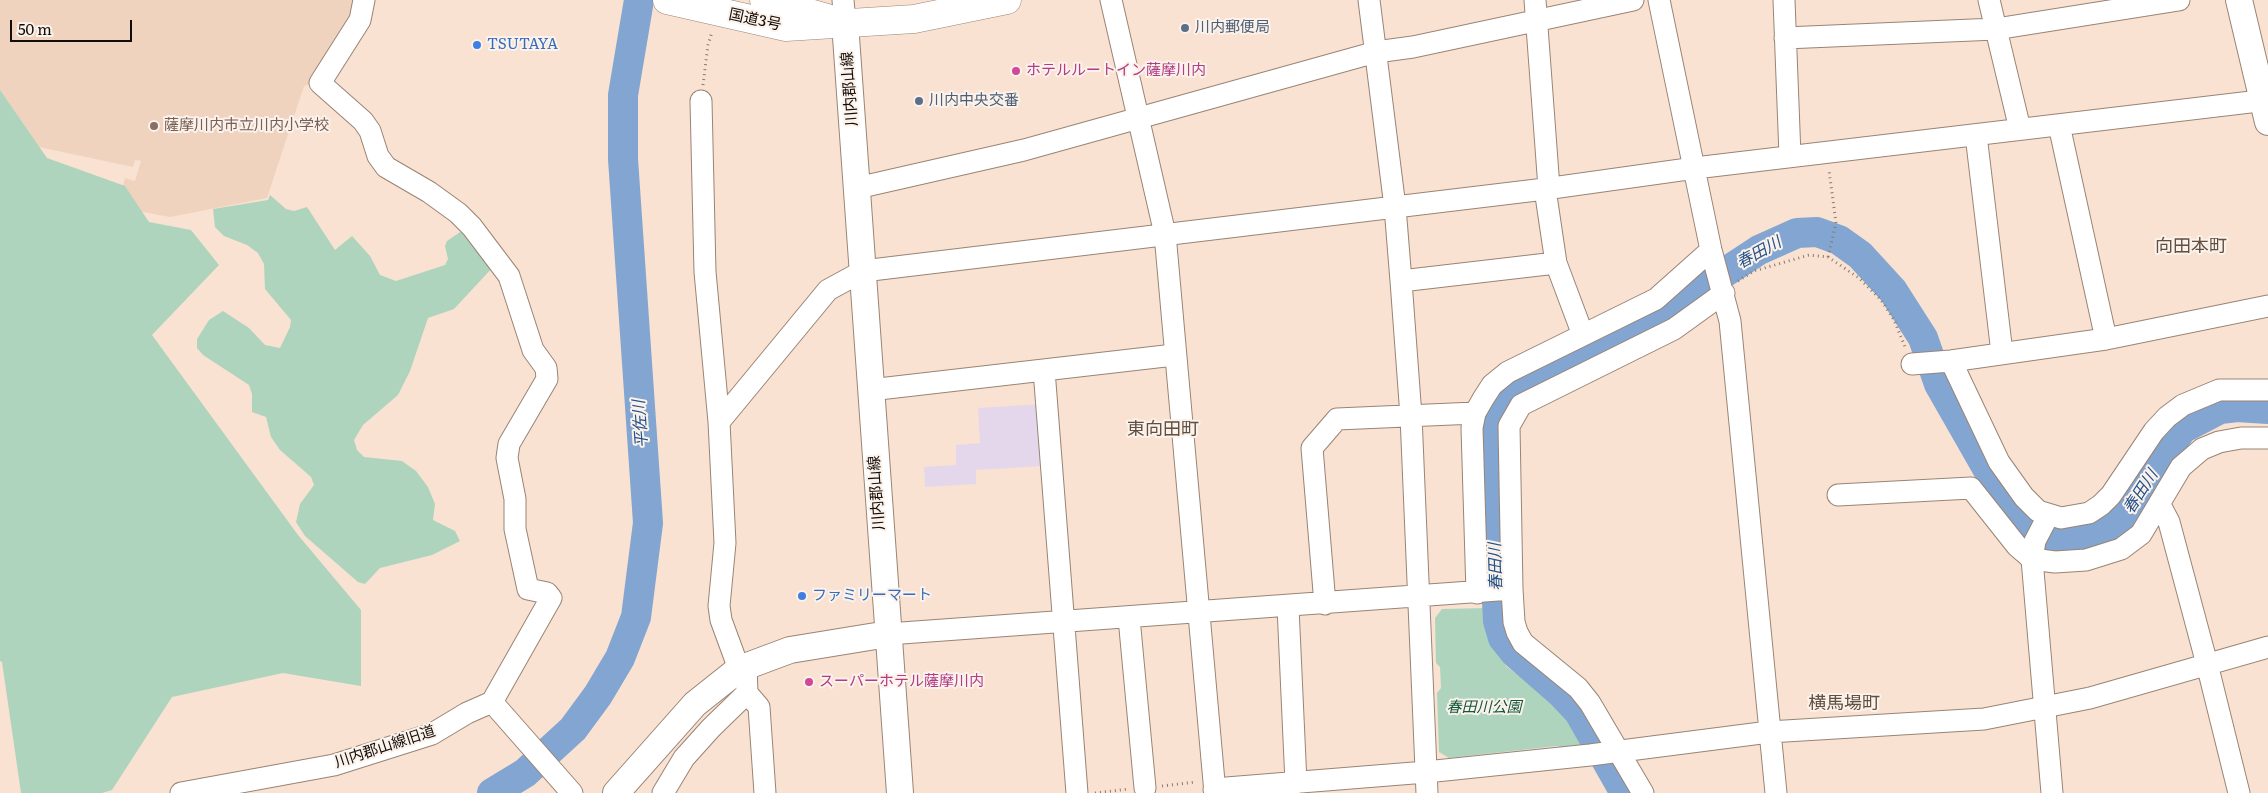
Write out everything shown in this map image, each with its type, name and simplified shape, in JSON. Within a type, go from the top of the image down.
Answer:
[{"type":"highway","name":"国道3号","points":[[764,0],[844,12],[914,19],[1007,0]]},
{"type":"highway","name":"国道3号","points":[[672,1],[786,27],[844,12]]},
{"type":"main road","points":[[2238,0],[2266,108]]},
{"type":"main road","name":"川内郡山線","points":[[844,12],[900,793]]},
{"type":"main road","points":[[616,793],[695,704],[790,650],[888,634]]},
{"type":"street","points":[[364,0],[360,20],[320,83],[363,120],[370,131],[378,156],[386,166],[429,192],[458,213],[472,227],[509,276],[533,350],[546,368],[546,379],[509,444],[507,458],[515,499],[515,529],[528,589],[547,593],[551,598],[492,702],[570,791]]},
{"type":"street","points":[[1112,0],[1165,234],[1174,355],[1215,791],[1296,783],[1427,783],[1616,751],[1769,732],[1984,719],[2090,698],[2268,647]]},
{"type":"street","points":[[1369,0],[1395,207],[1401,281],[1411,416],[1427,783]]},
{"type":"street","points":[[856,188],[1024,150],[1376,52],[1413,47],[1536,10],[1633,0]]},
{"type":"street","points":[[1659,0],[1712,255],[1730,321],[1776,793]]},
{"type":"street","points":[[1784,0],[1790,156]]},
{"type":"street","points":[[1988,0],[2020,129]]},
{"type":"street","points":[[1785,38],[1996,29],[2179,0]]},
{"type":"street","points":[[1536,10],[1547,188],[1556,263],[1583,335]]},
{"type":"street","points":[[701,101],[705,272],[719,422],[725,543],[719,606],[721,620],[759,707],[765,793]]},
{"type":"street","points":[[719,422],[828,290],[862,271],[1395,207],[1976,134],[2059,125],[2266,108]]},
{"type":"street","points":[[2059,125],[2106,339]]},
{"type":"street","points":[[1976,134],[2002,353]]},
{"type":"street","points":[[1480,592],[1472,428],[1475,413],[1492,385],[1508,372],[1656,299],[1712,255]]},
{"type":"street","points":[[1401,281],[1556,263]]},
{"type":"street","points":[[1643,793],[1578,688],[1523,643],[1514,622],[1509,590],[1509,426],[1514,414],[1521,405],[1674,329],[1723,290]]},
{"type":"street","points":[[1916,363],[1948,361],[2106,339],[2268,306]]},
{"type":"street","points":[[870,390],[1174,355]]},
{"type":"street","points":[[1948,361],[1999,462],[2024,497],[2047,519],[2076,517],[2089,513],[2101,505],[2111,494],[2154,431],[2182,406],[2219,390],[2268,390]]},
{"type":"street","points":[[1044,370],[1077,793]]},
{"type":"street","points":[[1325,604],[1312,448],[1337,419],[1475,413]]},
{"type":"street","points":[[1838,495],[1971,488],[2017,546],[2033,550],[2054,562],[2079,561],[2121,549],[2141,534],[2181,467],[2202,449],[2219,442],[2241,438],[2268,438]]},
{"type":"street","points":[[2160,505],[2168,522],[2208,664],[2239,793]]},
{"type":"street","points":[[2047,519],[2033,550],[2052,793]]},
{"type":"street","points":[[888,634],[1418,598],[1509,590]]},
{"type":"street","points":[[1288,607],[1296,783]]},
{"type":"street","points":[[1129,618],[1145,788]]},
{"type":"street","points":[[663,793],[684,758],[711,728],[744,676]]},
{"type":"street","name":"川内郡山線旧道","points":[[181,793],[334,765],[432,734],[467,713],[492,702]]},
{"type":"path","points":[[701,101],[708,45],[719,13]]},
{"type":"path","points":[[1826,152],[1836,223],[1828,257]]},
{"type":"path","points":[[1723,290],[1754,271],[1809,255],[1828,257],[1858,278],[1881,300],[1894,320],[1916,363]]},
{"type":"shaded area","name":"薩摩川内市立川内小学校","points":[[0,0],[353,0],[354,4],[353,22],[313,83],[304,86],[267,198],[170,217],[117,207],[125,178],[135,181],[141,161],[135,160],[133,167],[34,146],[0,107]]},
{"type":"shaded area","points":[[1041,404],[1044,466],[976,470],[976,484],[925,487],[924,467],[956,465],[956,445],[980,443],[978,408]]},
{"type":"green space","points":[[0,90],[47,158],[125,186],[149,222],[191,230],[219,265],[152,335],[298,535],[361,610],[361,686],[283,673],[172,697],[112,790],[102,793],[21,793],[2,662],[0,661]]},
{"type":"green space","points":[[270,195],[286,209],[294,211],[307,207],[335,250],[352,236],[370,256],[380,275],[396,281],[445,265],[448,259],[445,246],[447,241],[466,228],[494,266],[454,309],[428,318],[410,371],[398,395],[363,425],[354,440],[357,450],[364,457],[402,461],[416,471],[428,487],[435,504],[433,520],[455,531],[460,541],[432,555],[380,568],[365,584],[358,582],[305,536],[296,522],[300,504],[314,485],[311,477],[280,450],[271,437],[266,417],[252,412],[252,394],[249,385],[203,355],[197,348],[197,339],[209,320],[223,311],[249,328],[265,345],[280,348],[290,327],[291,320],[265,289],[264,264],[258,253],[247,245],[224,236],[215,227],[213,209],[268,200]]},
{"type":"green space","name":"春田川公園","points":[[1487,608],[1490,638],[1506,666],[1559,707],[1583,746],[1565,748],[1557,746],[1449,758],[1439,752],[1437,693],[1441,688],[1440,667],[1436,663],[1435,618],[1442,609]]},
{"type":"waterway","name":"平佐川","points":[[492,793],[525,773],[573,729],[598,695],[620,658],[636,617],[648,523],[623,159],[623,95],[639,0]]},
{"type":"waterway","name":"春田川","points":[[1625,793],[1579,712],[1561,693],[1515,653],[1503,638],[1498,621],[1490,462],[1491,428],[1507,395],[1625,338],[1759,250],[1797,233],[1817,232],[1839,240],[1860,255],[1893,291],[1923,338],[1939,384],[2003,496],[2032,526],[2052,541],[2093,535],[2123,521],[2139,492],[2182,429],[2220,409],[2237,407],[2268,409]]},
{"type":"place","name":"川内郵便局","points":[[1185,28]]},
{"type":"place","name":"TSUTAYA","points":[[477,45]]},
{"type":"place","name":"ホテルルートイン薩摩川内","points":[[1016,71]]},
{"type":"place","name":"川内中央交番","points":[[919,101]]},
{"type":"place","name":"薩摩川内市立川内小学校","points":[[154,126]]},
{"type":"place","name":"ファミリーマート","points":[[802,596]]},
{"type":"place","name":"スーパーホテル薩摩川内","points":[[809,682]]},
{"type":"district","name":"向田本町","points":[[2191,247]]},
{"type":"district","name":"東向田町","points":[[1163,430]]},
{"type":"district","name":"横馬場町","points":[[1844,704]]}]
